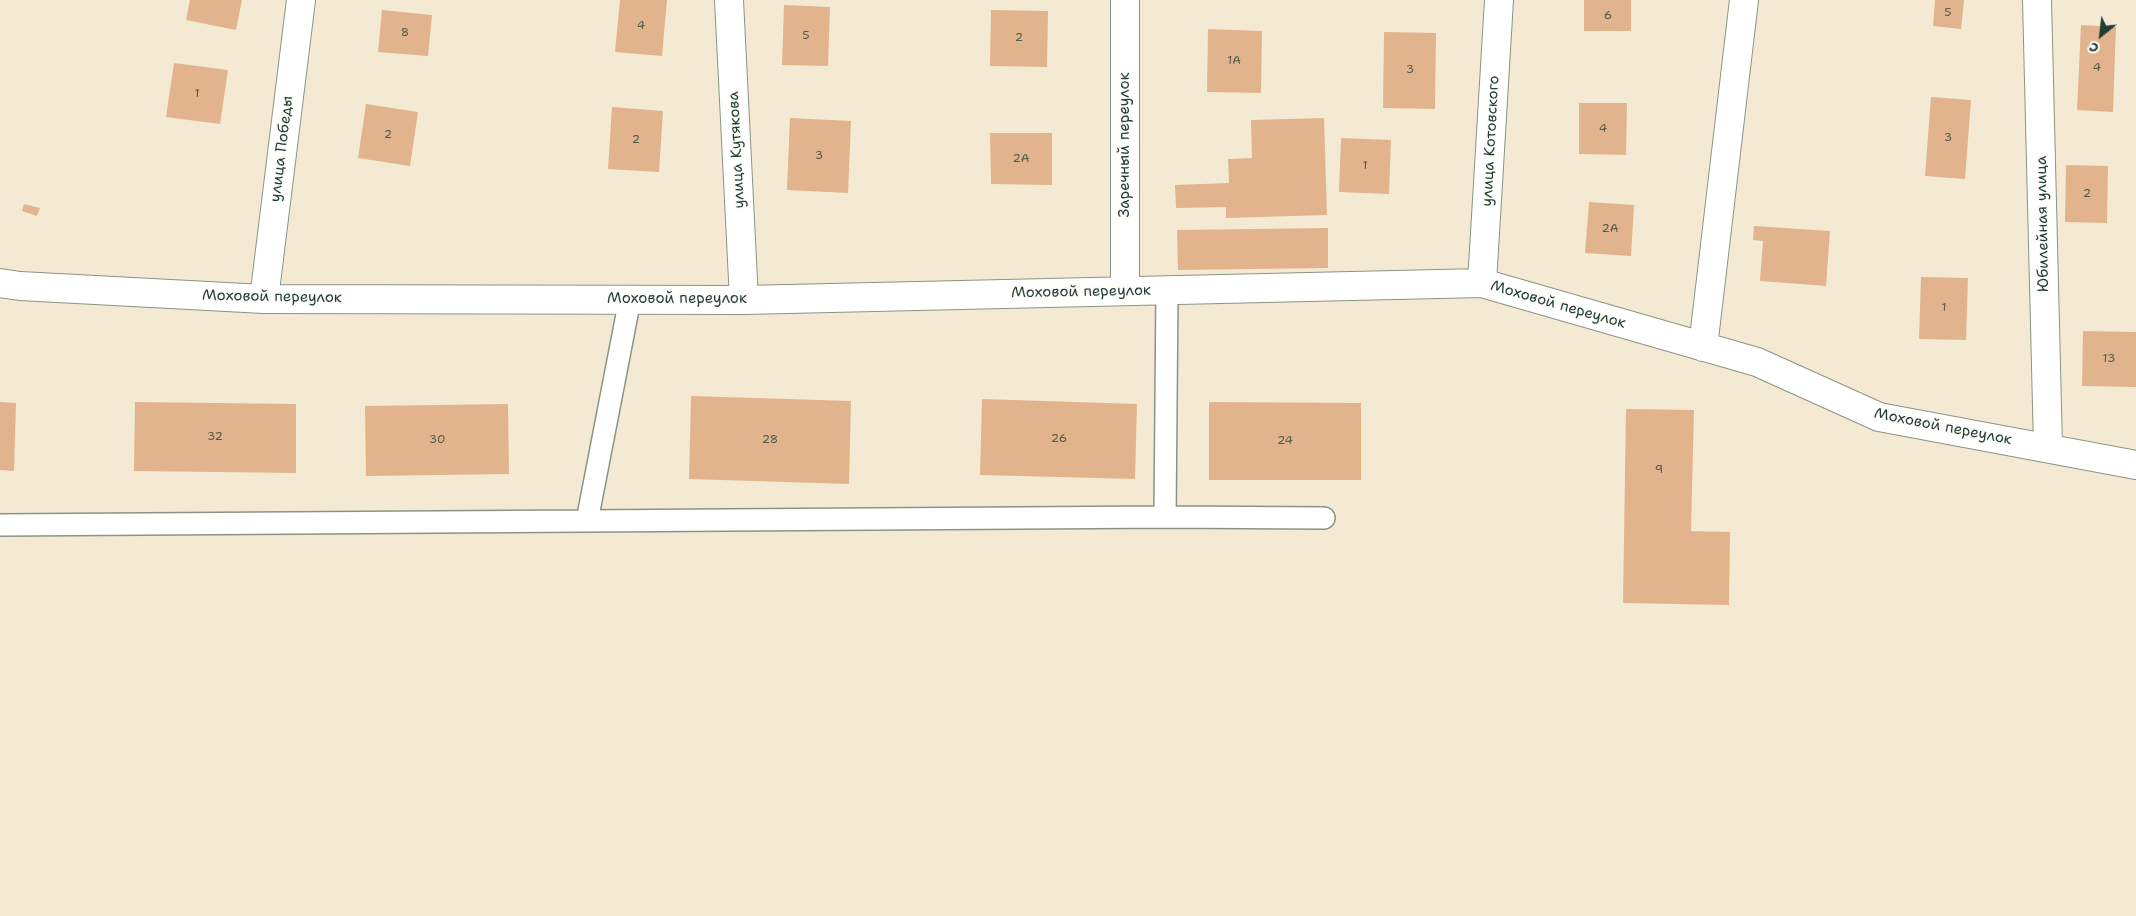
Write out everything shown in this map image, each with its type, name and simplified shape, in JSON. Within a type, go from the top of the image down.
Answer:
[{"type":"street","name":"улица Победы","points":[[264,299],[301,0]]},
{"type":"street","name":"улица Кутякова","points":[[730,0],[744,300]]},
{"type":"street","name":"Заречный переулок","points":[[1125,291],[1126,0]]},
{"type":"street","name":"улица Котовского","points":[[1482,283],[1499,0]]},
{"type":"street","points":[[1703,347],[1744,0]]},
{"type":"street","name":"Юбилейная улица","points":[[2037,0],[2048,447]]},
{"type":"street","name":"Моховой переулок","points":[[0,283],[20,286],[264,299],[744,300],[1482,283],[1758,362],[1879,417],[2048,447],[2136,465]]},
{"type":"lane","points":[[1164,517],[1167,290]]},
{"type":"lane","points":[[587,521],[630,299]]},
{"type":"lane","points":[[0,524],[1164,517],[1324,518]]},
{"type":"building","points":[[190,0],[242,0],[236,30],[186,20]]},
{"type":"building","points":[[620,0],[667,0],[662,56],[615,52]]},
{"type":"building","points":[[1584,0],[1631,0],[1631,31],[1584,31]]},
{"type":"building","points":[[1935,0],[1964,0],[1961,29],[1933,26]]},
{"type":"building","points":[[784,5],[830,7],[828,66],[782,65]]},
{"type":"building","points":[[382,10],[432,15],[428,56],[378,52]]},
{"type":"building","points":[[991,10],[1048,11],[1047,67],[990,66]]},
{"type":"building","points":[[2081,25],[2116,27],[2113,112],[2077,110]]},
{"type":"building","points":[[1208,29],[1262,31],[1261,93],[1207,92]]},
{"type":"building","points":[[1384,32],[1436,33],[1435,109],[1383,108]]},
{"type":"building","points":[[174,63],[228,70],[220,124],[166,117]]},
{"type":"building","points":[[1931,97],[1971,100],[1965,179],[1925,176]]},
{"type":"building","points":[[1579,103],[1627,103],[1626,155],[1579,154]]},
{"type":"building","points":[[366,104],[418,112],[410,166],[358,158]]},
{"type":"building","points":[[612,107],[663,111],[659,172],[608,169]]},
{"type":"building","points":[[790,118],[851,121],[848,193],[787,190]]},
{"type":"building","points":[[1324,118],[1327,215],[1226,218],[1226,207],[1176,208],[1175,185],[1229,183],[1228,159],[1252,158],[1251,120]]},
{"type":"building","points":[[990,133],[1052,133],[1052,185],[991,184]]},
{"type":"building","points":[[1341,138],[1391,140],[1389,194],[1339,192]]},
{"type":"building","points":[[2066,165],[2108,166],[2107,223],[2065,222]]},
{"type":"building","points":[[1589,202],[1634,205],[1631,256],[1585,253]]},
{"type":"building","points":[[24,204],[40,208],[37,216],[22,211]]},
{"type":"building","points":[[1754,226],[1830,231],[1826,286],[1760,281],[1763,241],[1753,240]]},
{"type":"building","points":[[1328,228],[1328,268],[1178,270],[1177,230]]},
{"type":"building","points":[[1921,277],[1968,278],[1966,340],[1919,339]]},
{"type":"building","points":[[2083,331],[2136,332],[2136,387],[2082,386]]},
{"type":"building","points":[[691,396],[851,401],[849,484],[689,479]]},
{"type":"building","points":[[982,399],[1137,404],[1135,479],[980,475]]},
{"type":"building","points":[[0,402],[16,403],[14,471],[0,470]]},
{"type":"building","points":[[135,402],[296,404],[296,473],[134,471]]},
{"type":"building","points":[[1209,402],[1361,403],[1361,480],[1209,480]]},
{"type":"building","points":[[508,404],[509,474],[366,476],[365,406]]},
{"type":"building","points":[[1626,409],[1694,410],[1691,531],[1730,532],[1729,605],[1623,603]]}]
